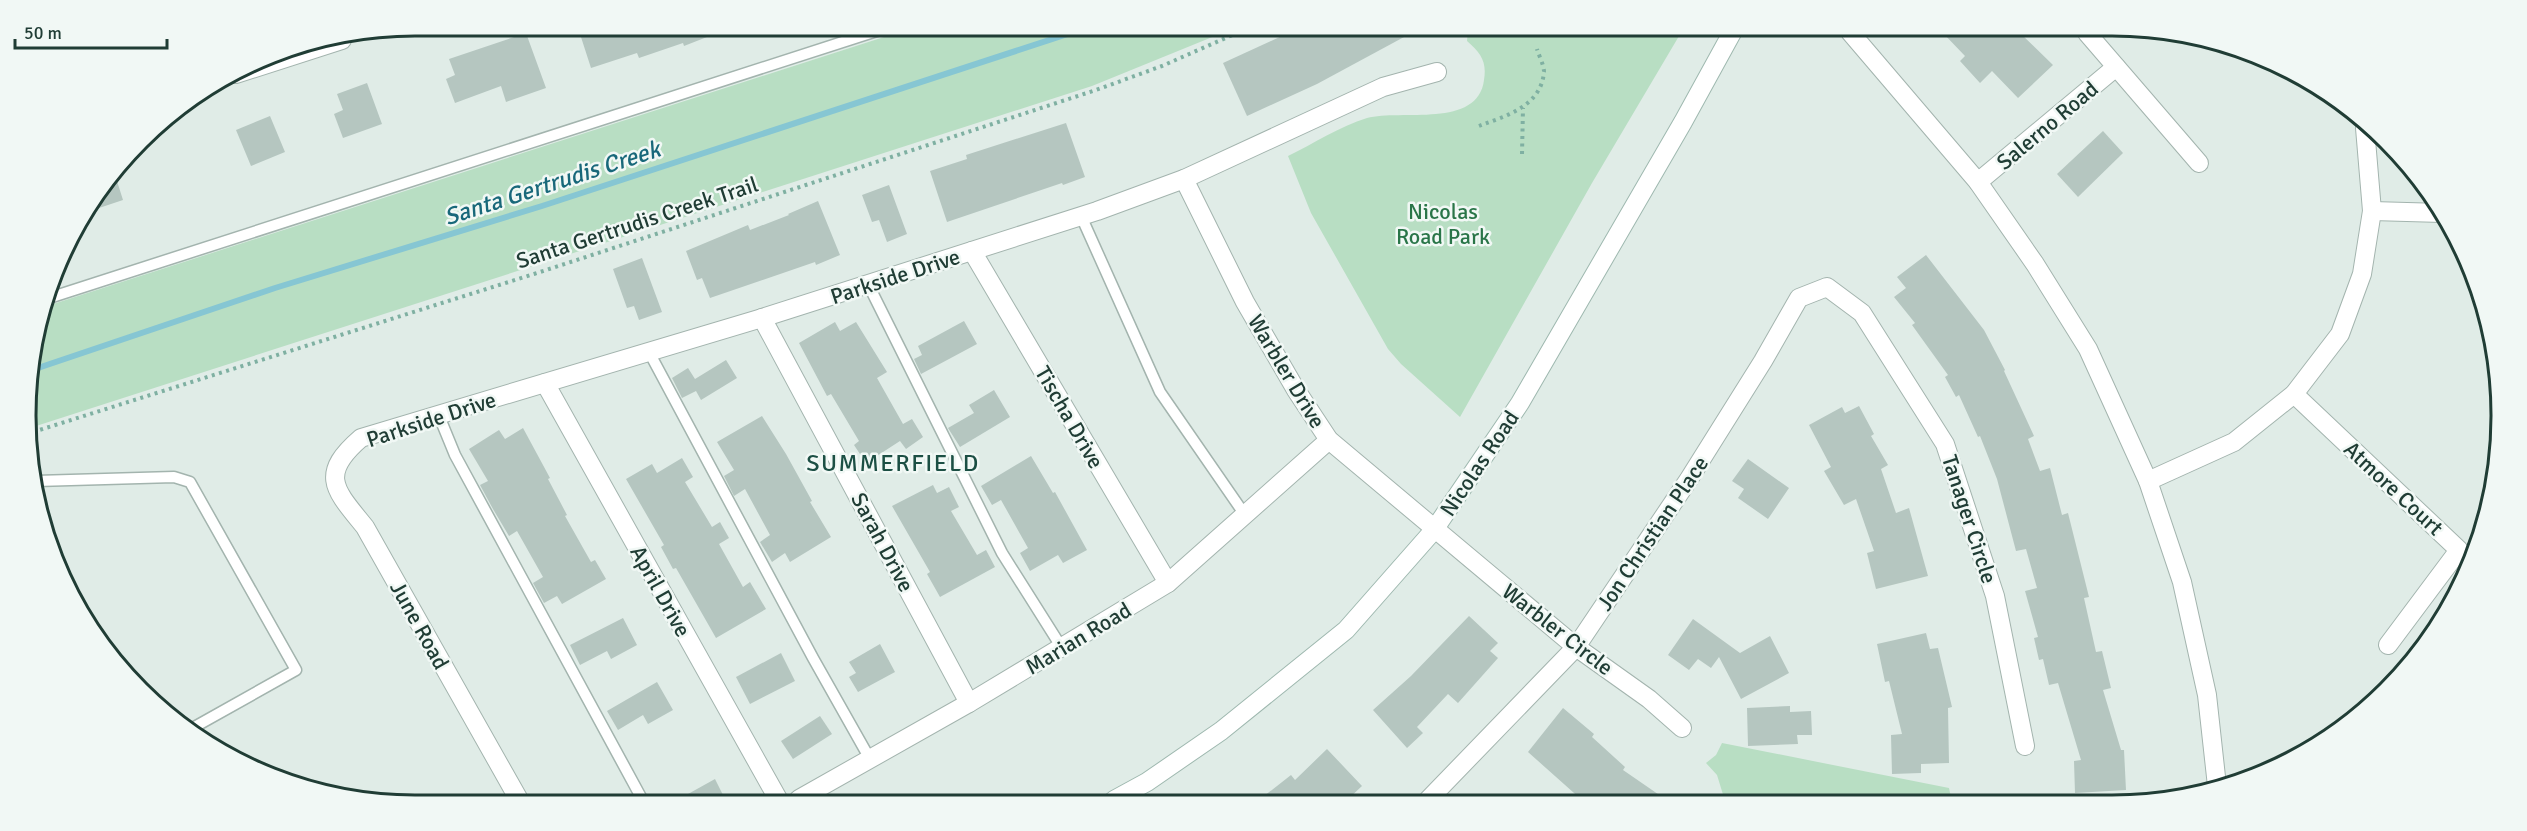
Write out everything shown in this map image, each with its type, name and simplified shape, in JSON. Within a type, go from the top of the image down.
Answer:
[{"type":"street","name":"Nicolas Road","points":[[1123,795],[1147,782],[1221,731],[1346,630],[1434,530],[1520,403],[1730,36]]},
{"type":"street","points":[[1853,36],[1978,182],[2035,264],[2088,349],[2148,481],[2182,582],[2207,695],[2216,780]]},
{"type":"street","points":[[2089,36],[2199,163]]},
{"type":"street","name":"Salerno Road","points":[[1978,182],[2116,68]]},
{"type":"street","name":"Parkside Drive","points":[[344,453],[361,438],[762,318],[1081,216],[1184,179],[1383,87],[1437,72]]},
{"type":"street","points":[[2148,481],[2234,442],[2294,394],[2340,334],[2362,274],[2372,211],[2365,133]]},
{"type":"street","name":"Warbler Drive","points":[[1184,179],[1245,302],[1296,390],[1329,440],[1434,530]]},
{"type":"street","points":[[2372,211],[2432,213]]},
{"type":"street","name":"Tischa Drive","points":[[972,251],[1168,583]]},
{"type":"street","name":"Jon Christian Place","points":[[1433,795],[1576,647],[1689,479],[1763,361],[1799,298],[1827,288],[1862,313]]},
{"type":"street","name":"Tanager Circle","points":[[1862,313],[1946,444],[1995,596],[2025,746]]},
{"type":"street","name":"Sarah Drive","points":[[762,318],[969,703]]},
{"type":"street","name":"April Drive","points":[[545,383],[776,795]]},
{"type":"street","name":"Atmore Court","points":[[2294,394],[2459,550],[2388,645]]},
{"type":"street","name":"Marian Road","points":[[806,795],[969,703],[1168,583],[1329,440]]},
{"type":"street","name":"June Road","points":[[344,453],[335,468],[337,492],[365,527],[516,795]]},
{"type":"street","name":"Warbler Circle","points":[[1434,530],[1576,647],[1650,699],[1682,728]]},
{"type":"lane","points":[[55,296],[858,36]]},
{"type":"lane","points":[[1081,216],[1160,392],[1245,515]]},
{"type":"lane","points":[[868,284],[1002,553],[1062,648]]},
{"type":"lane","points":[[649,352],[807,648],[870,759]]},
{"type":"lane","points":[[439,416],[455,454],[640,795]]},
{"type":"lane","points":[[42,481],[174,477],[190,482],[296,670],[197,726]]},
{"type":"path","name":"Santa Gertrudis Creek Trail","points":[[37,431],[534,274],[1085,93],[1162,66],[1230,36]]},
{"type":"path","points":[[1479,126],[1523,108],[1537,92],[1544,71],[1538,49]]},
{"type":"path","points":[[1522,154],[1523,108]]},
{"type":"green space","points":[[887,36],[1215,36],[1092,86],[36,426],[39,366],[53,304]]},
{"type":"green space","name":"Nicolas Road Park","points":[[1467,36],[1679,36],[1592,183],[1460,417],[1401,364],[1388,349],[1311,213],[1288,156],[1337,130],[1367,118],[1436,114],[1468,105],[1479,95],[1485,68],[1482,58],[1467,41]]},
{"type":"green space","points":[[1722,743],[1949,788],[1950,795],[1723,795],[1717,775],[1706,763],[1716,755]]},
{"type":"building","points":[[517,36],[527,36],[546,88],[506,102],[501,86],[455,103],[446,79],[455,75],[449,59]]},
{"type":"building","points":[[581,36],[710,36],[684,46],[683,43],[639,58],[637,53],[591,68]]},
{"type":"building","points":[[1282,36],[1406,36],[1317,84],[1247,116],[1223,63]]},
{"type":"building","points":[[1946,36],[2023,36],[2053,65],[2018,98],[1992,71],[1980,83],[1960,61],[1965,56]]},
{"type":"building","points":[[367,83],[382,124],[343,138],[334,114],[343,110],[337,94]]},
{"type":"building","points":[[270,116],[285,152],[251,166],[236,130]]},
{"type":"building","points":[[1066,123],[1085,177],[947,222],[930,171],[967,159],[966,155]]},
{"type":"building","points":[[2103,131],[2123,153],[2078,197],[2057,174]]},
{"type":"building","points":[[117,181],[123,200],[98,208]]},
{"type":"building","points":[[889,185],[907,234],[887,242],[879,220],[872,222],[862,195]]},
{"type":"building","points":[[818,201],[840,255],[816,265],[815,262],[710,298],[702,278],[697,280],[686,251],[748,225],[750,230]]},
{"type":"building","points":[[1926,255],[1984,330],[2005,370],[2034,436],[2028,439],[2040,471],[2050,468],[2062,515],[2068,513],[2089,597],[2084,598],[2096,652],[2102,651],[2111,688],[2103,690],[2121,750],[2124,750],[2126,790],[2075,793],[2074,761],[2081,760],[2058,683],[2049,685],[2043,659],[2039,660],[2034,638],[2038,637],[2025,591],[2037,588],[2026,549],[2016,551],[1997,479],[1980,436],[1978,437],[1959,395],[1956,397],[1945,377],[1948,375],[1912,325],[1915,323],[1894,297],[1906,288],[1897,277]]},
{"type":"building","points":[[642,258],[662,312],[639,320],[634,306],[627,308],[613,269]]},
{"type":"building","points":[[964,321],[977,344],[921,374],[914,359],[922,355],[918,346]]},
{"type":"building","points":[[835,322],[840,331],[856,322],[887,372],[877,378],[903,424],[912,419],[923,437],[906,449],[900,441],[866,463],[854,445],[859,441],[831,394],[827,396],[799,343]]},
{"type":"building","points":[[726,360],[737,378],[701,400],[696,391],[682,398],[672,378],[688,368],[695,379]]},
{"type":"building","points":[[994,390],[1010,417],[960,447],[948,428],[974,413],[969,405]]},
{"type":"building","points":[[1859,406],[1874,434],[1871,436],[1888,465],[1881,469],[1896,513],[1909,508],[1928,576],[1876,589],[1867,553],[1874,551],[1856,499],[1844,505],[1824,471],[1831,467],[1809,425],[1842,407],[1845,413]]},
{"type":"building","points":[[762,416],[786,454],[831,537],[790,562],[785,553],[772,562],[760,542],[770,535],[745,489],[734,496],[724,476],[734,470],[717,442]]},
{"type":"building","points":[[523,428],[550,478],[548,479],[567,515],[565,516],[591,562],[595,560],[606,579],[562,604],[557,596],[544,603],[533,583],[543,577],[517,531],[509,536],[493,509],[480,485],[488,481],[469,449],[499,430],[505,439]]},
{"type":"building","points":[[1031,456],[1053,493],[1055,492],[1087,550],[1063,563],[1058,555],[1030,571],[1020,553],[1028,548],[1001,500],[992,505],[981,486]]},
{"type":"building","points":[[682,458],[693,477],[685,482],[712,527],[720,522],[729,538],[719,544],[743,587],[750,582],[766,609],[716,638],[676,568],[673,569],[661,547],[664,545],[626,479],[652,464],[657,473]]},
{"type":"building","points":[[1748,459],[1789,488],[1768,519],[1738,498],[1744,489],[1732,481]]},
{"type":"building","points":[[933,485],[937,493],[949,487],[959,507],[951,511],[977,555],[986,550],[995,567],[940,597],[927,574],[930,572],[892,506]]},
{"type":"building","points":[[1469,616],[1498,643],[1490,651],[1498,658],[1458,703],[1448,694],[1417,727],[1423,733],[1407,748],[1373,710],[1411,676]]},
{"type":"building","points":[[623,618],[637,645],[611,659],[607,651],[580,665],[570,645]]},
{"type":"building","points":[[1693,619],[1740,653],[1770,636],[1789,673],[1741,699],[1719,657],[1711,668],[1698,659],[1689,670],[1668,655]]},
{"type":"building","points":[[1926,633],[1930,649],[1938,648],[1952,707],[1948,708],[1949,763],[1921,764],[1921,773],[1892,774],[1891,735],[1902,734],[1889,681],[1885,682],[1877,644]]},
{"type":"building","points":[[880,644],[895,672],[858,692],[849,677],[856,673],[849,662]]},
{"type":"building","points":[[781,653],[795,681],[750,704],[736,677]]},
{"type":"building","points":[[657,682],[673,710],[648,724],[643,715],[618,730],[607,711]]},
{"type":"building","points":[[1790,706],[1790,712],[1811,711],[1812,735],[1797,735],[1798,744],[1748,746],[1747,708]]},
{"type":"building","points":[[1563,708],[1594,734],[1592,737],[1625,767],[1623,770],[1659,795],[1576,795],[1528,752]]},
{"type":"building","points":[[820,716],[832,734],[793,759],[781,741]]},
{"type":"building","points":[[1327,749],[1362,786],[1352,795],[1265,795],[1291,775],[1295,780]]},
{"type":"building","points":[[715,779],[723,795],[686,795]]},
{"type":"waterway","name":"Santa Gertrudis Creek","points":[[39,368],[275,288],[542,206],[1062,36]]},
{"type":"district","name":"SUMMERFIELD","points":[[893,463]]}]
